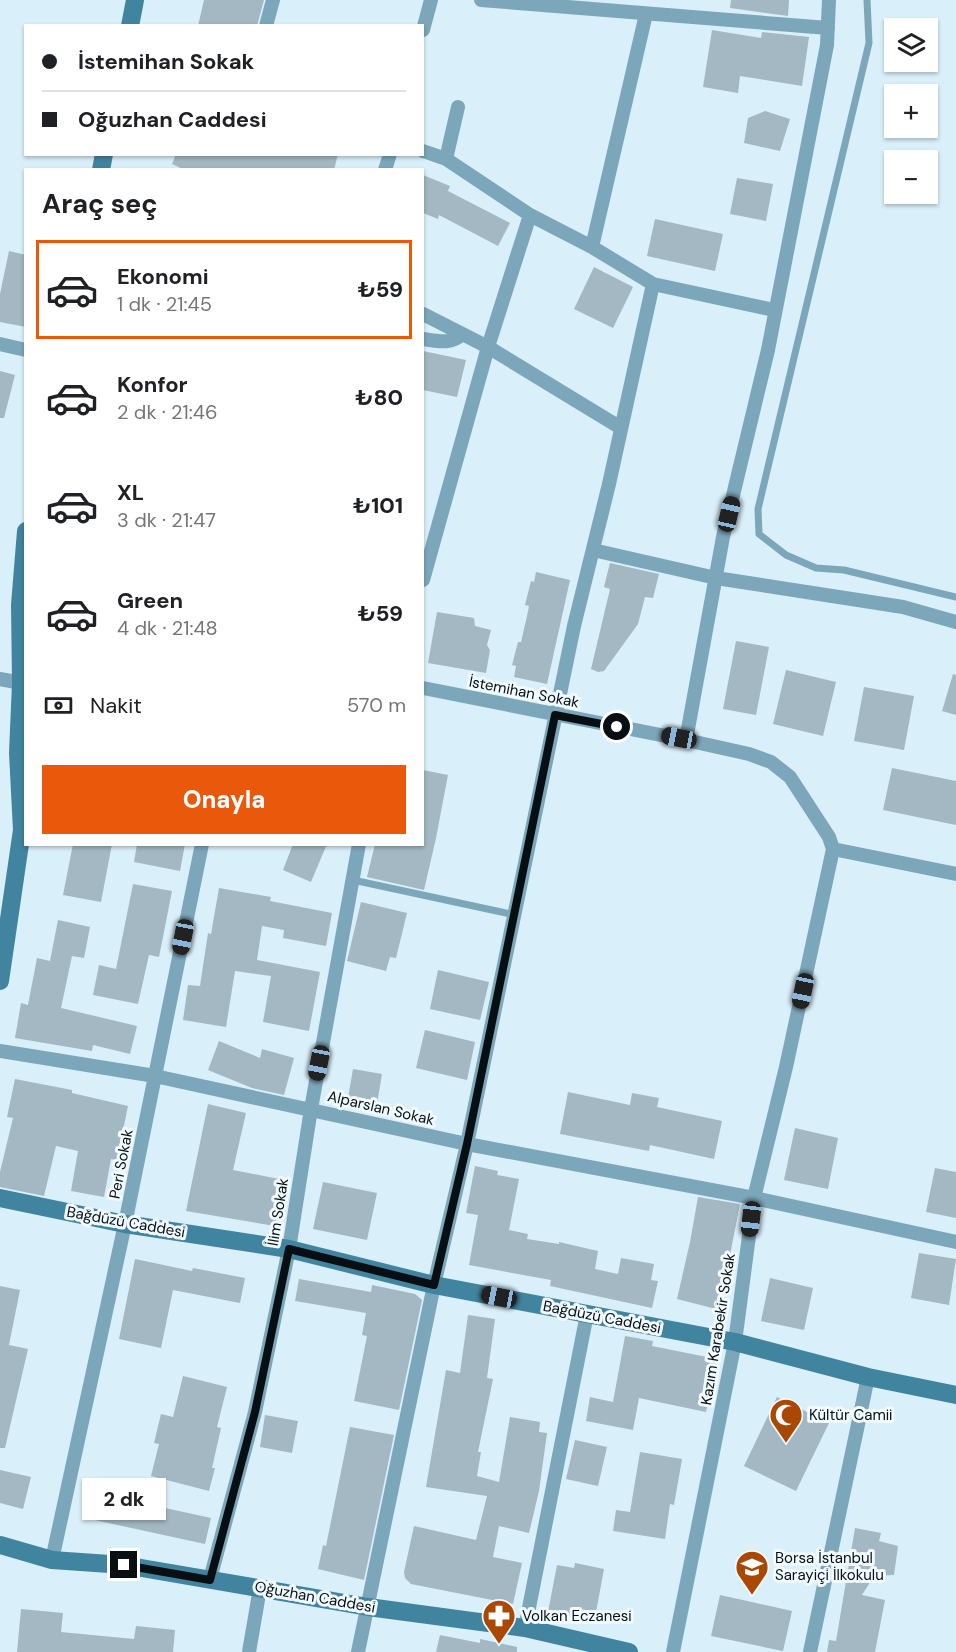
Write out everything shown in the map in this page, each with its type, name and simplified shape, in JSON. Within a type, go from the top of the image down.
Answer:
[{"type":"street","points":[[130,24],[135,0]]},
{"type":"street","points":[[267,24],[273,0]]},
{"type":"street","points":[[424,26],[431,0]]},
{"type":"street","points":[[480,0],[581,4],[646,14],[828,28]]},
{"type":"street","points":[[686,740],[723,537],[768,350],[827,45],[829,0]]},
{"type":"street","points":[[591,247],[646,14]]},
{"type":"street","points":[[446,159],[458,107]]},
{"type":"street","points":[[424,151],[446,159],[530,215],[591,247],[653,284],[774,310]]},
{"type":"street","points":[[424,576],[488,347],[530,215]]},
{"type":"street","points":[[358,1652],[434,1285],[467,1144],[555,715],[653,284]]},
{"type":"street","points":[[424,315],[488,347],[621,428]]},
{"type":"street","points":[[424,339],[445,342],[455,340],[462,334]]},
{"type":"street","points":[[0,344],[24,350]]},
{"type":"street","points":[[593,549],[716,578],[903,607],[956,622]]},
{"type":"street","points":[[0,981],[22,830],[21,683],[24,581]]},
{"type":"street","points":[[0,679],[21,683]]},
{"type":"street","name":"İstemihan Sokak","points":[[424,688],[686,740],[749,754],[771,762],[790,777],[831,843]]},
{"type":"street","points":[[831,843],[956,874]]},
{"type":"street","name":"Kazım Karabekir Sokak","points":[[673,1652],[735,1341],[754,1198],[786,1068],[831,843]]},
{"type":"street","name":"Peri Sokak","points":[[52,1560],[125,1224],[202,846]]},
{"type":"street","name":"İlim Sokak","points":[[210,1580],[255,1412],[289,1249],[310,1109],[359,846]]},
{"type":"street","name":"Alparslan Sokak","points":[[0,1051],[155,1076],[467,1144],[754,1198],[956,1242]]},
{"type":"street","name":"Bağdüzü Caddesi","points":[[0,1198],[125,1224],[289,1249],[434,1285],[735,1341],[868,1377],[956,1395]]},
{"type":"street","points":[[525,1628],[586,1314]]},
{"type":"street","points":[[810,1652],[868,1377]]},
{"type":"street","name":"Oğuzhan Caddesi","points":[[0,1545],[52,1560],[124,1565],[368,1607],[525,1628],[629,1652]]},
{"type":"street","points":[[249,1652],[260,1588]]},
{"type":"lane","points":[[867,0],[869,43],[758,509],[759,534],[786,555],[816,568],[844,570],[956,597]]},
{"type":"lane","points":[[353,880],[515,915]]},
{"type":"building","points":[[204,0],[264,0],[258,24],[198,24]]},
{"type":"building","points":[[731,0],[789,0],[788,16],[730,8]]},
{"type":"building","points":[[712,30],[761,38],[762,32],[809,37],[802,86],[740,76],[738,93],[703,87]]},
{"type":"building","points":[[765,111],[790,119],[780,151],[744,143],[748,118]]},
{"type":"building","points":[[175,156],[338,156],[334,168],[181,168],[172,164]]},
{"type":"building","points":[[424,175],[450,186],[448,191],[510,223],[498,246],[439,215],[438,219],[424,213]]},
{"type":"building","points":[[737,178],[773,184],[766,221],[730,214]]},
{"type":"building","points":[[655,219],[723,234],[715,271],[647,256]]},
{"type":"building","points":[[9,251],[24,255],[24,327],[0,322],[0,294]]},
{"type":"building","points":[[594,267],[633,287],[613,328],[574,309]]},
{"type":"building","points":[[424,351],[466,360],[457,397],[424,390]]},
{"type":"building","points":[[0,371],[15,375],[4,418],[0,418]]},
{"type":"building","points":[[610,563],[659,574],[653,598],[645,597],[638,624],[604,671],[598,672],[591,669],[610,589],[604,587]]},
{"type":"building","points":[[536,572],[570,580],[547,684],[514,677],[516,666],[512,665],[518,642],[521,642],[529,606],[525,605],[531,581],[534,582]]},
{"type":"building","points":[[437,612],[474,618],[475,626],[491,630],[487,645],[490,650],[486,673],[428,663]]},
{"type":"building","points":[[736,641],[769,647],[756,715],[723,709]]},
{"type":"building","points":[[786,670],[836,682],[823,736],[773,724]]},
{"type":"building","points":[[953,674],[956,675],[956,715],[942,711]]},
{"type":"building","points":[[864,687],[914,696],[904,750],[854,741]]},
{"type":"building","points":[[892,768],[956,781],[956,825],[883,810]]},
{"type":"building","points":[[424,770],[448,775],[424,890],[367,877],[375,846],[424,846]]},
{"type":"building","points":[[73,846],[112,846],[101,902],[63,895]]},
{"type":"building","points":[[137,846],[185,846],[180,871],[134,862]]},
{"type":"building","points":[[292,846],[326,846],[311,882],[283,870]]},
{"type":"building","points":[[133,884],[172,891],[159,957],[149,955],[138,1004],[93,995],[99,965],[116,969]]},
{"type":"building","points":[[219,888],[271,897],[270,901],[332,913],[326,946],[283,938],[284,930],[262,926],[257,960],[320,972],[309,1031],[263,1022],[271,976],[235,971],[226,1027],[183,1020],[188,985],[200,986],[208,933],[211,934]]},
{"type":"building","points":[[361,902],[407,913],[396,958],[390,957],[386,971],[347,961]]},
{"type":"building","points":[[58,920],[90,927],[84,958],[72,956],[61,1008],[137,1026],[130,1054],[93,1045],[92,1051],[15,1038],[21,1003],[28,1005],[37,958],[50,961]]},
{"type":"building","points":[[438,970],[489,982],[480,1020],[430,1009]]},
{"type":"building","points":[[425,1030],[475,1042],[467,1080],[416,1068]]},
{"type":"building","points":[[219,1041],[260,1058],[262,1049],[294,1058],[284,1095],[252,1088],[208,1070]]},
{"type":"building","points":[[353,1069],[382,1074],[377,1104],[348,1098]]},
{"type":"building","points":[[15,1079],[72,1090],[72,1093],[128,1106],[117,1160],[111,1159],[104,1197],[71,1191],[78,1151],[56,1146],[44,1196],[0,1187],[0,1172],[13,1118],[7,1117]]},
{"type":"building","points":[[568,1092],[630,1105],[632,1093],[659,1098],[657,1107],[722,1121],[714,1159],[650,1145],[649,1151],[560,1134]]},
{"type":"building","points":[[208,1104],[246,1113],[233,1170],[284,1180],[275,1226],[186,1211]]},
{"type":"building","points":[[795,1128],[838,1138],[828,1189],[784,1180]]},
{"type":"building","points":[[475,1166],[498,1171],[497,1175],[519,1179],[509,1230],[528,1234],[527,1239],[559,1244],[559,1242],[598,1251],[595,1269],[618,1274],[621,1258],[654,1264],[651,1280],[658,1281],[652,1308],[550,1286],[551,1280],[469,1265],[478,1215],[466,1213]]},
{"type":"building","points":[[935,1168],[956,1172],[956,1218],[926,1212]]},
{"type":"building","points":[[323,1182],[377,1193],[367,1240],[313,1229]]},
{"type":"building","points":[[698,1197],[740,1204],[720,1310],[677,1299]]},
{"type":"building","points":[[919,1253],[956,1259],[949,1305],[911,1298]]},
{"type":"building","points":[[135,1259],[192,1271],[193,1268],[245,1278],[240,1303],[173,1290],[161,1348],[119,1339]]},
{"type":"building","points":[[770,1278],[813,1288],[804,1330],[761,1321]]},
{"type":"building","points":[[299,1279],[371,1292],[372,1285],[415,1294],[422,1300],[399,1410],[354,1401],[367,1336],[362,1335],[366,1313],[295,1301]]},
{"type":"building","points":[[0,1286],[20,1290],[9,1345],[28,1349],[5,1448],[0,1448]]},
{"type":"building","points":[[468,1315],[495,1319],[487,1378],[493,1379],[478,1452],[481,1452],[477,1476],[499,1482],[510,1417],[540,1422],[539,1432],[547,1433],[539,1491],[529,1533],[499,1526],[493,1557],[522,1563],[513,1604],[411,1584],[405,1578],[404,1572],[414,1526],[476,1540],[487,1496],[426,1487],[446,1370],[460,1373]]},
{"type":"building","points":[[625,1336],[653,1341],[652,1346],[717,1359],[706,1412],[639,1398],[633,1430],[586,1421],[590,1397],[613,1402]]},
{"type":"building","points":[[183,1376],[227,1387],[217,1427],[221,1428],[209,1491],[151,1476],[159,1444],[154,1443],[161,1414],[173,1417]]},
{"type":"building","name":"Kültür Camii","points":[[777,1397],[829,1423],[796,1491],[744,1466]]},
{"type":"building","points":[[265,1415],[298,1421],[292,1453],[260,1447]]},
{"type":"building","points":[[350,1427],[394,1435],[364,1580],[318,1569],[323,1545],[326,1546]]},
{"type":"building","points":[[575,1440],[607,1447],[598,1486],[566,1479]]},
{"type":"building","points":[[640,1452],[682,1459],[674,1505],[670,1504],[665,1539],[613,1531],[616,1510],[630,1512]]},
{"type":"building","points":[[0,1470],[31,1477],[23,1509],[0,1503]]},
{"type":"building","points":[[96,1493],[211,1518],[205,1544],[90,1519]]},
{"type":"building","points":[[855,1528],[881,1533],[879,1541],[898,1546],[894,1575],[874,1576],[862,1595],[885,1600],[875,1652],[827,1652],[829,1640],[836,1641]]},
{"type":"building","points":[[575,1563],[604,1569],[596,1612],[575,1608],[573,1617],[548,1612],[557,1565],[574,1568]]},
{"type":"building","points":[[720,1595],[792,1611],[783,1651],[711,1636]]},
{"type":"building","points":[[21,1609],[63,1613],[61,1632],[134,1639],[136,1626],[175,1630],[173,1652],[17,1652]]},
{"type":"building","points":[[440,1635],[480,1643],[480,1639],[517,1647],[517,1652],[436,1652]]},
{"type":"place","name":"Kültür Camii","points":[[786,1444]]},
{"type":"place","name":"Borsa İstanbul Sarayiçi İlkokulu","points":[[752,1596]]},
{"type":"place","name":"Volkan Eczanesi","points":[[499,1645]]},
{"type":"route","points":[[124,1565],[210,1580],[255,1412],[289,1249],[434,1285],[467,1144],[555,715],[617,727]]}]
